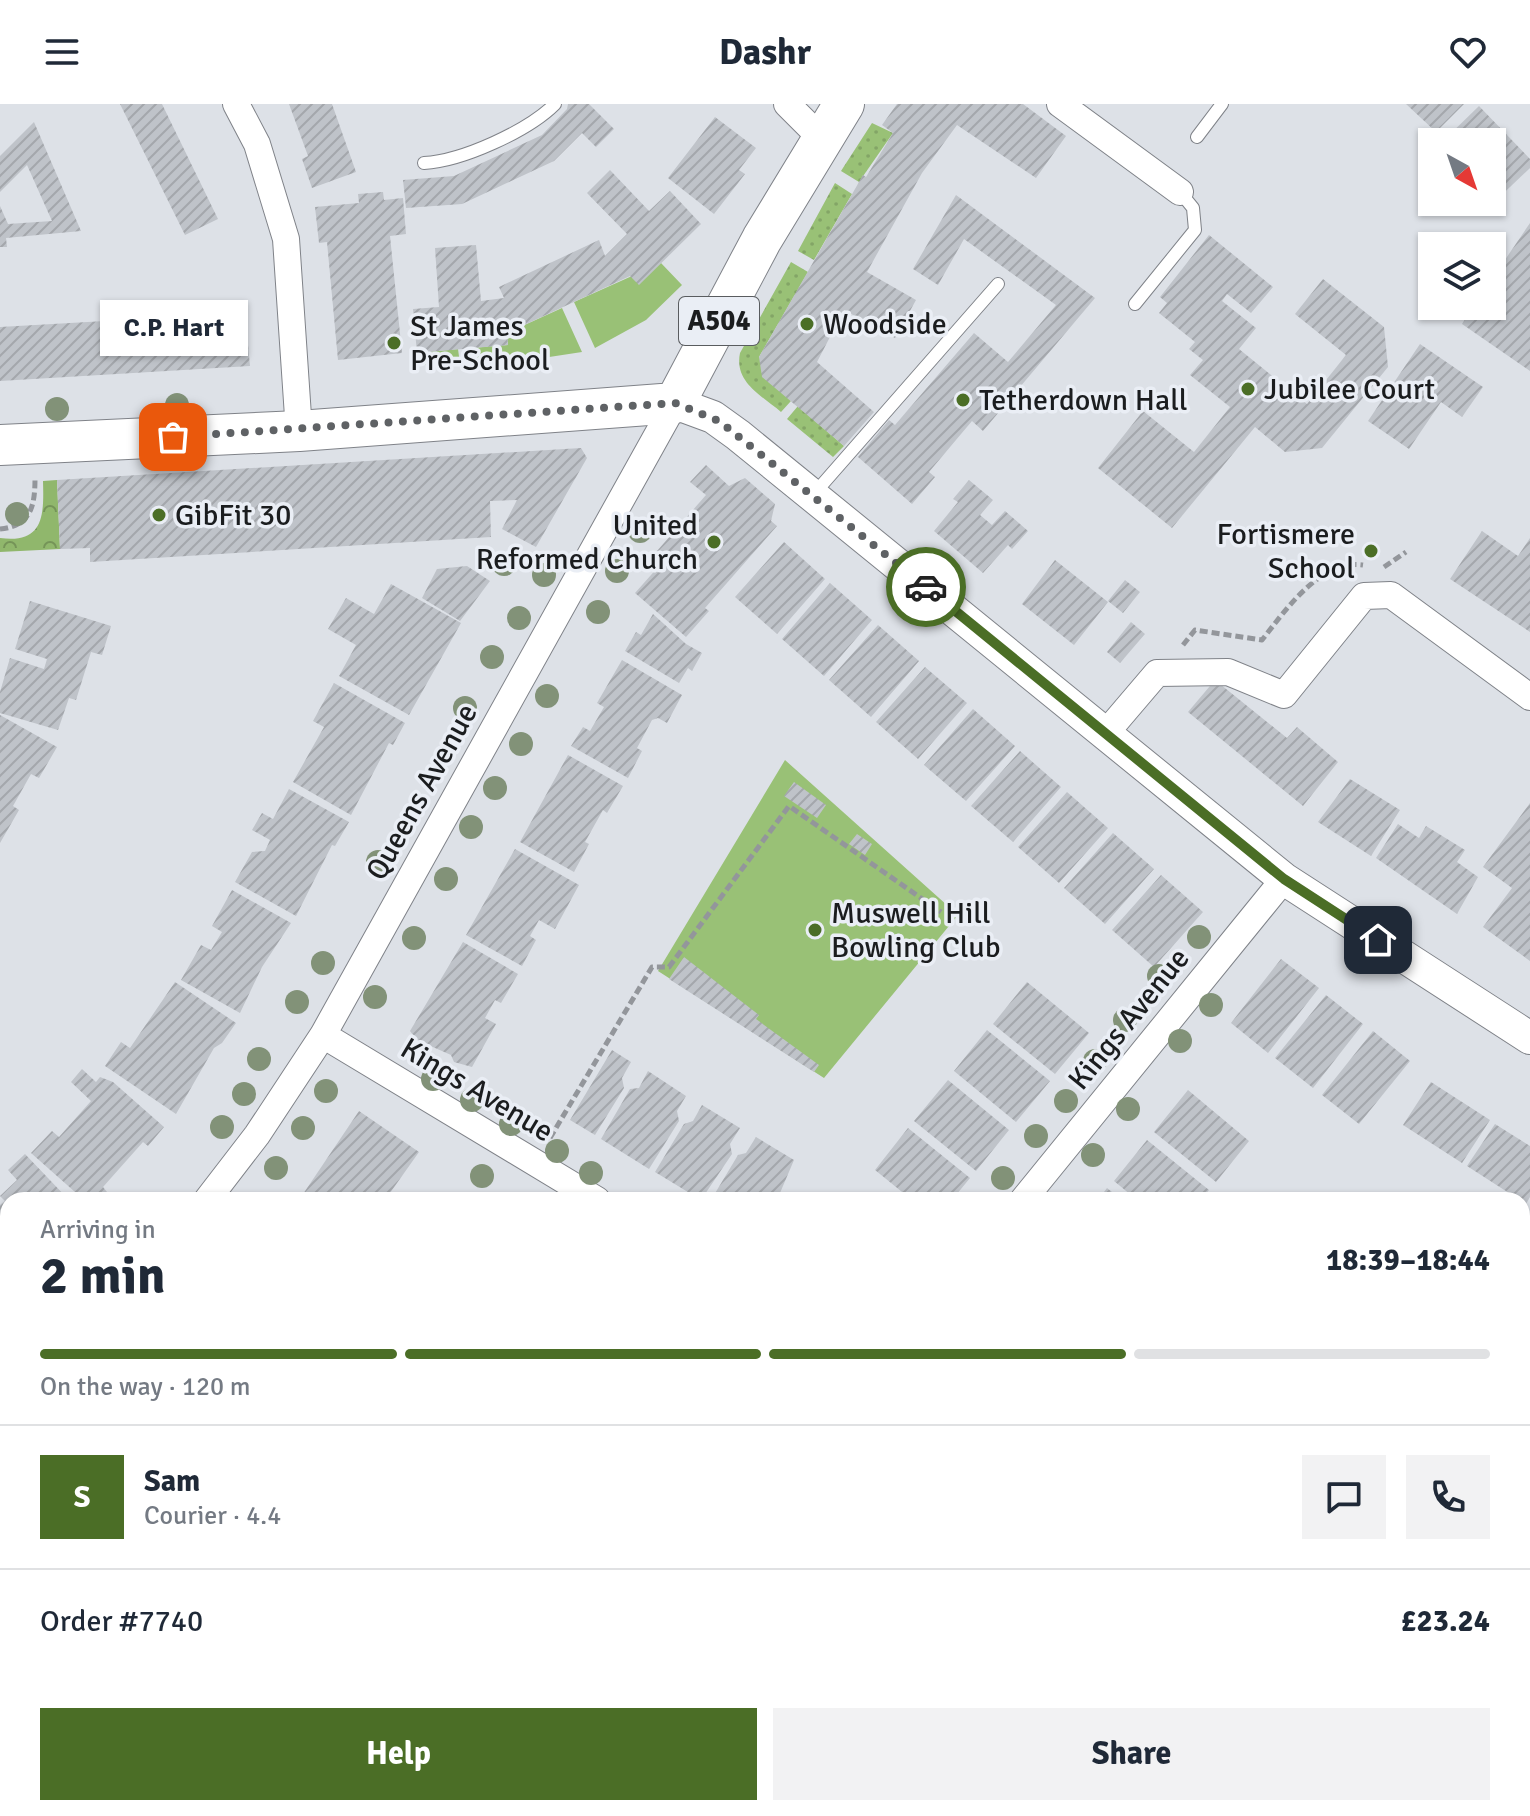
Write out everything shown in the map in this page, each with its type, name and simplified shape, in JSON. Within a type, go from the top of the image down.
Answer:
[{"type":"main road","name":"A504","points":[[675,403],[762,239],[844,104]]},
{"type":"main road","points":[[0,445],[299,431],[675,403]]},
{"type":"street","points":[[236,104],[257,144],[286,239],[299,431]]},
{"type":"street","points":[[787,104],[823,140]]},
{"type":"street","points":[[1060,104],[1180,192]]},
{"type":"street","points":[[675,403],[719,421],[1284,879],[1530,1038]]},
{"type":"street","name":"Queens Avenue","points":[[213,1192],[257,1135],[323,1035],[675,403]]},
{"type":"street","points":[[1105,734],[1157,673],[1228,672],[1284,695],[1364,596],[1391,595],[1530,697]]},
{"type":"street","name":"Kings Avenue","points":[[1030,1192],[1284,879]]},
{"type":"street","name":"Kings Avenue","points":[[323,1035],[584,1192]]},
{"type":"lane","points":[[424,163],[447,162],[540,119],[555,104]]},
{"type":"lane","points":[[1197,137],[1222,104]]},
{"type":"lane","points":[[1135,304],[1195,230],[1193,208],[1180,192]]},
{"type":"lane","points":[[813,495],[998,284]]},
{"type":"path","points":[[0,529],[14,528],[25,520],[35,506],[35,473]]},
{"type":"path","points":[[1381,568],[1406,552]]},
{"type":"path","points":[[1157,673],[1195,630],[1262,640],[1294,600],[1333,569],[1353,564],[1367,566]]},
{"type":"path","points":[[535,1162],[652,967],[669,967],[789,806],[941,912]]},
{"type":"green space","points":[[872,123],[893,133],[859,182],[841,171]]},
{"type":"green space","points":[[835,183],[852,194],[814,260],[798,251]]},
{"type":"green space","points":[[791,262],[808,272],[759,357],[791,401],[781,412],[745,380],[739,363],[740,353]]},
{"type":"green space","points":[[661,263],[682,285],[646,320],[595,348],[574,302]]},
{"type":"green space","points":[[562,308],[582,352],[523,361],[472,363],[470,348],[508,345],[507,333]]},
{"type":"green space","points":[[458,349],[460,364],[418,365],[417,353]]},
{"type":"green space","points":[[798,406],[844,446],[833,457],[787,419]]},
{"type":"green space","points":[[57,480],[60,549],[0,552],[0,538],[15,539],[33,532],[41,516],[43,481]]},
{"type":"green space","name":"Muswell Hill Bowling Club","points":[[785,760],[958,915],[824,1078],[658,971]]},
{"type":"building","points":[[120,104],[162,104],[218,219],[185,235]]},
{"type":"building","points":[[289,104],[332,104],[356,172],[312,188],[302,159],[308,156]]},
{"type":"building","points":[[568,104],[589,104],[614,129],[596,147],[582,133],[554,161],[462,204],[406,208],[403,180],[454,176],[542,135],[567,109]]},
{"type":"building","name":"Woodside","points":[[897,104],[1023,104],[1066,136],[1036,178],[957,125],[922,173],[867,272],[916,300],[895,338],[844,310],[817,362],[874,412],[844,446],[762,377],[759,357],[863,175],[866,177],[893,133],[882,125]]},
{"type":"building","points":[[1406,104],[1464,104],[1440,128],[1432,128]]},
{"type":"building","points":[[1479,106],[1500,128],[1456,128]]},
{"type":"building","points":[[715,117],[756,148],[739,170],[745,174],[714,214],[668,178]]},
{"type":"building","points":[[34,122],[81,231],[6,238],[7,247],[0,247],[0,206],[8,224],[52,221],[27,165],[0,192],[0,156]]},
{"type":"building","points":[[1506,134],[1530,159],[1530,168],[1506,191]]},
{"type":"building","points":[[610,170],[649,211],[670,191],[701,224],[639,285],[630,276],[507,333],[508,345],[417,353],[413,309],[439,307],[435,248],[476,245],[481,301],[504,298],[499,287],[599,240],[605,256],[627,234],[587,193]]},
{"type":"building","points":[[383,192],[384,200],[403,198],[406,234],[390,236],[402,353],[338,360],[327,242],[319,243],[315,207],[359,203],[358,194]]},
{"type":"building","points":[[956,195],[1095,298],[983,431],[972,421],[929,472],[935,477],[912,504],[858,457],[889,420],[895,425],[974,333],[1008,362],[1056,305],[964,239],[938,285],[913,269]]},
{"type":"building","points":[[1530,223],[1530,371],[1462,324],[1465,320],[1506,320],[1506,258]]},
{"type":"building","name":"Jubilee Court","points":[[1209,235],[1273,287],[1251,313],[1227,294],[1222,301],[1256,328],[1239,349],[1307,404],[1346,355],[1295,314],[1323,279],[1384,327],[1388,367],[1322,448],[1285,452],[1255,427],[1172,528],[1098,468],[1143,411],[1194,452],[1230,407],[1190,375],[1203,360],[1189,349],[1195,342],[1159,313],[1167,303],[1160,297]]},
{"type":"building","points":[[245,313],[250,366],[0,381],[0,327]]},
{"type":"building","points":[[1420,344],[1483,387],[1462,417],[1441,402],[1409,449],[1368,421]]},
{"type":"building","points":[[581,448],[587,458],[536,547],[502,529],[517,500],[490,501],[491,537],[90,562],[90,548],[60,549],[57,480]]},
{"type":"building","name":"United Reformed Church","points":[[706,465],[729,486],[745,478],[775,504],[771,521],[777,526],[705,608],[709,611],[686,637],[635,593],[659,566],[650,559],[706,495],[690,482]]},
{"type":"building","points":[[969,480],[993,500],[980,515],[992,525],[1005,511],[1028,531],[1012,549],[1008,545],[983,573],[934,531],[958,502],[953,499]]},
{"type":"building","points":[[1482,531],[1518,556],[1530,538],[1530,632],[1450,579]]},
{"type":"building","points":[[784,542],[825,579],[777,634],[735,597]]},
{"type":"building","points":[[1055,560],[1108,602],[1074,645],[1022,604]]},
{"type":"building","points":[[467,566],[490,581],[460,621],[422,598],[437,569]]},
{"type":"building","points":[[1125,580],[1140,592],[1123,613],[1108,601]]},
{"type":"building","points":[[830,583],[872,620],[824,676],[782,639]]},
{"type":"building","points":[[391,584],[461,623],[409,715],[339,676],[356,645],[328,629],[346,598],[374,614]]},
{"type":"building","points":[[30,601],[111,626],[102,655],[91,652],[76,700],[69,698],[58,730],[0,713],[0,692],[10,658],[44,669],[47,659],[15,649]]},
{"type":"building","points":[[653,614],[686,644],[702,653],[692,671],[688,668],[679,683],[625,651],[636,632],[641,635]]},
{"type":"building","points":[[1131,622],[1145,634],[1120,663],[1107,652]]},
{"type":"building","points":[[878,625],[919,661],[871,717],[829,680]]},
{"type":"building","points":[[622,660],[682,695],[667,723],[658,718],[652,720],[637,748],[642,751],[628,778],[571,746],[583,727],[590,731],[604,707],[597,703]]},
{"type":"building","points":[[925,667],[967,703],[918,759],[876,722]]},
{"type":"building","points":[[1215,680],[1287,738],[1297,727],[1338,762],[1303,806],[1188,712]]},
{"type":"building","points":[[334,683],[405,723],[393,745],[389,743],[351,815],[293,782],[324,727],[313,721]]},
{"type":"building","points":[[973,709],[1015,746],[966,801],[924,765]]},
{"type":"building","points":[[0,715],[57,747],[39,778],[31,774],[13,806],[19,810],[0,843]]},
{"type":"building","points":[[1020,751],[1061,787],[1013,842],[971,806]]},
{"type":"building","points":[[568,755],[623,786],[607,813],[603,810],[585,842],[589,844],[574,872],[520,842]]},
{"type":"building","points":[[1350,779],[1400,810],[1371,856],[1318,822]]},
{"type":"building","points":[[794,782],[826,805],[817,818],[784,796]]},
{"type":"building","points":[[289,789],[349,822],[335,846],[332,845],[296,916],[235,882],[252,852],[265,851],[270,840],[252,830],[262,813],[273,819]]},
{"type":"building","points":[[1067,792],[1108,828],[1059,883],[1018,847]]},
{"type":"building","points":[[1530,803],[1530,961],[1483,927],[1512,888],[1483,867]]},
{"type":"building","points":[[1398,824],[1419,838],[1426,826],[1465,850],[1457,862],[1478,877],[1457,914],[1376,858]]},
{"type":"building","points":[[1113,833],[1154,869],[1105,924],[1064,888]]},
{"type":"building","points":[[857,834],[872,844],[865,855],[849,844]]},
{"type":"building","points":[[515,849],[579,885],[555,929],[539,920],[530,936],[536,940],[522,966],[466,935]]},
{"type":"building","points":[[1161,875],[1203,912],[1154,967],[1112,930]]},
{"type":"building","points":[[232,890],[291,923],[262,967],[240,1013],[181,980],[201,945],[211,950],[222,932],[212,926]]},
{"type":"building","points":[[463,942],[518,974],[501,1003],[495,1000],[485,1018],[496,1024],[472,1067],[454,1062],[451,1055],[417,1040],[410,1031]]},
{"type":"building","points":[[684,957],[759,1015],[756,1019],[819,1065],[814,1072],[669,979]]},
{"type":"building","points":[[1281,959],[1319,988],[1268,1053],[1231,1023]]},
{"type":"building","points":[[175,982],[236,1023],[222,1043],[214,1048],[176,1114],[105,1066],[121,1042],[130,1048]]},
{"type":"building","points":[[1027,982],[1089,1033],[1055,1074],[993,1024]]},
{"type":"building","points":[[1326,995],[1363,1024],[1313,1088],[1275,1058]]},
{"type":"building","points":[[987,1030],[1050,1081],[1016,1122],[954,1071]]},
{"type":"building","points":[[1373,1031],[1410,1061],[1359,1124],[1322,1095]]},
{"type":"building","points":[[612,1050],[631,1062],[622,1078],[624,1088],[595,1135],[570,1120]]},
{"type":"building","points":[[82,1069],[96,1082],[100,1077],[113,1082],[164,1127],[148,1146],[143,1142],[103,1187],[107,1192],[75,1192],[31,1153],[52,1131],[59,1137],[91,1101],[71,1082]]},
{"type":"building","points":[[648,1071],[686,1096],[677,1111],[679,1121],[649,1169],[601,1139],[630,1089],[639,1088]]},
{"type":"building","points":[[948,1080],[1009,1130],[976,1171],[914,1121]]},
{"type":"building","points":[[1431,1082],[1490,1120],[1462,1163],[1403,1125]]},
{"type":"building","points":[[1188,1090],[1249,1141],[1216,1182],[1154,1132]]},
{"type":"building","points":[[702,1105],[740,1128],[730,1144],[732,1154],[706,1192],[688,1192],[655,1172],[684,1124],[693,1121]]},
{"type":"building","points":[[359,1111],[419,1152],[391,1192],[304,1192]]},
{"type":"building","points":[[1495,1124],[1530,1146],[1530,1192],[1507,1192],[1467,1166]]},
{"type":"building","points":[[908,1128],[970,1178],[959,1192],[902,1192],[875,1170]]},
{"type":"building","points":[[756,1137],[794,1160],[780,1192],[716,1192],[738,1155],[746,1153]]},
{"type":"building","points":[[1147,1140],[1209,1190],[1127,1192],[1114,1181]]},
{"type":"building","points":[[25,1154],[61,1192],[4,1192],[17,1180],[8,1170]]},
{"type":"way so far","points":[[173,437],[299,431],[675,403],[719,421],[926,587]]},
{"type":"place","name":"Woodside","points":[[807,324]]},
{"type":"place","name":"St James Pre-School","points":[[394,343]]},
{"type":"place","name":"Jubilee Court","points":[[1248,389]]},
{"type":"place","name":"Tetherdown Hall","points":[[963,400]]},
{"type":"place","name":"C.P. Hart","points":[[173,437]]},
{"type":"place","name":"GibFit 30","points":[[159,515]]},
{"type":"place","name":"United Reformed Church","points":[[714,542]]},
{"type":"place","name":"Fortismere School","points":[[1371,551]]},
{"type":"place","name":"Muswell Hill Bowling Club","points":[[815,930]]},
{"type":"route","points":[[926,587],[1284,879],[1378,940]]}]
